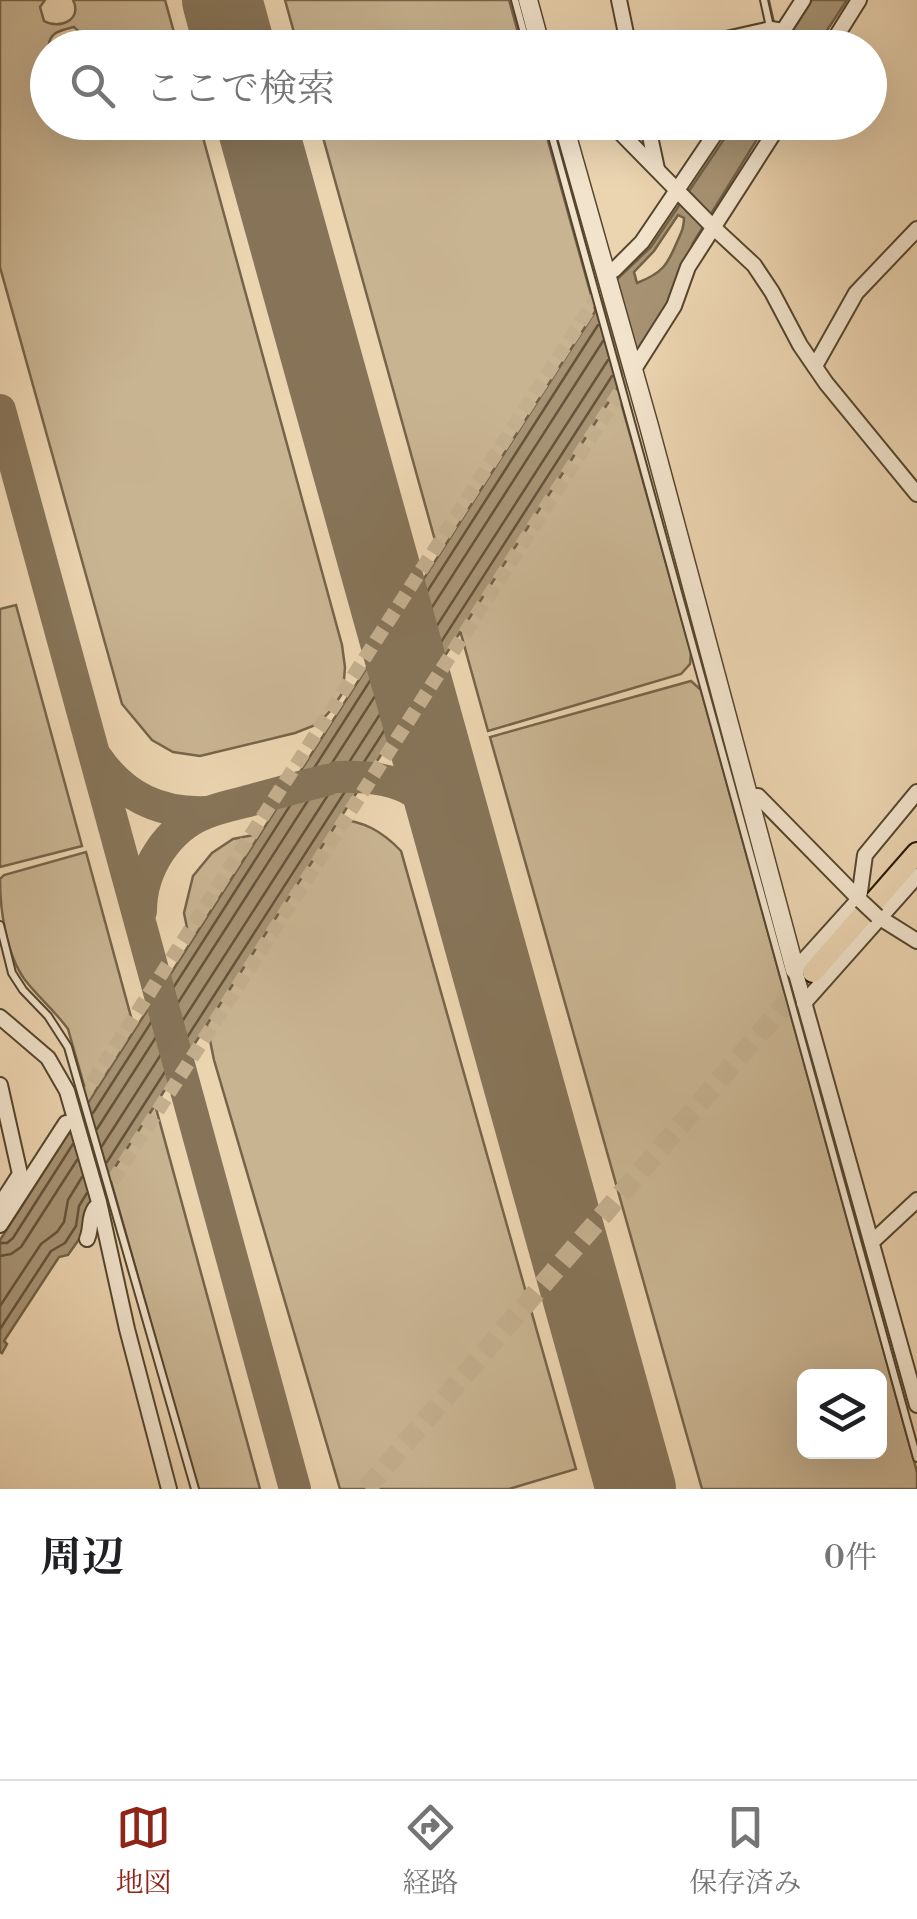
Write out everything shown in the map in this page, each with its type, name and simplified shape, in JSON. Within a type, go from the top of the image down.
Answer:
[{"type":"main road","points":[[804,971],[917,853]]},
{"type":"street","points":[[528,0],[537,30]]},
{"type":"street","points":[[619,0],[626,30]]},
{"type":"street","points":[[777,30],[802,0]]},
{"type":"street","points":[[840,30],[859,0]]},
{"type":"street","points":[[568,140],[749,796],[804,971],[804,1003],[917,1405]]},
{"type":"street","points":[[628,140],[754,265],[800,345],[917,494]]},
{"type":"street","points":[[650,140],[657,170]]},
{"type":"street","points":[[614,270],[642,242],[680,193],[712,140]]},
{"type":"street","points":[[636,366],[674,306],[688,267],[711,225],[769,140]]},
{"type":"street","points":[[815,366],[856,293],[917,228]]},
{"type":"street","points":[[804,971],[860,900],[865,855],[917,792]]},
{"type":"street","points":[[749,796],[758,796],[878,917],[917,941]]},
{"type":"street","points":[[804,1003],[917,876]]},
{"type":"street","points":[[0,1016],[48,1058],[68,1092],[170,1489]]},
{"type":"street","points":[[0,1085],[20,1174],[0,1205]]},
{"type":"street","points":[[0,1225],[66,1123]]},
{"type":"street","points":[[872,1242],[917,1200]]},
{"type":"street","points":[[87,1239],[95,1208]]},
{"type":"lane","points":[[515,0],[523,30]]},
{"type":"lane","points":[[764,0],[777,30]]},
{"type":"lane","points":[[553,140],[917,1458]]},
{"type":"lane","points":[[0,924],[12,974],[68,1047],[195,1489]]},
{"type":"shaded area","points":[[0,0],[45,0],[40,7],[44,21],[62,24],[75,13],[73,0],[165,0],[173,30],[30,30],[30,140],[204,140],[342,645],[343,692],[318,724],[200,756],[173,752],[152,740],[122,704],[0,267]]},
{"type":"shaded area","points":[[285,0],[509,0],[517,30],[293,30]]},
{"type":"shaded area","points":[[324,140],[548,140],[691,653],[690,664],[681,674],[488,731]]},
{"type":"shaded area","points":[[16,605],[82,846],[0,867],[0,609]]},
{"type":"shaded area","points":[[691,681],[701,690],[917,1472],[917,1489],[702,1489],[490,737]]},
{"type":"shaded area","points":[[336,819],[372,828],[401,851],[576,1469],[509,1489],[340,1489],[214,1060],[184,913],[193,876],[212,853],[233,839]]},
{"type":"shaded area","points":[[86,852],[260,1489],[198,1489],[68,1029],[25,980],[9,945],[0,879]]},
{"type":"water","points":[[812,0],[847,0],[827,30],[793,30]]},
{"type":"water","points":[[723,140],[757,140],[693,243],[670,307],[88,1209],[87,1228],[68,1255],[59,1257],[0,1352],[0,1240],[614,282],[651,247]],"holes":[[[678,215],[684,218],[667,263],[637,283],[634,272]]]},
{"type":"waterway","points":[[768,0],[773,22]]},
{"type":"taxiway","points":[[0,410],[295,1489]]},
{"type":"taxiway","points":[[97,758],[119,783],[144,800],[174,810],[207,812]]},
{"type":"taxiway","points":[[337,777],[381,779],[414,792],[440,816],[460,855]]},
{"type":"taxiway","points":[[141,911],[151,866],[179,829],[217,809],[327,780]]},
{"type":"runway","points":[[222,0],[230,30]]},
{"type":"runway","points":[[261,140],[636,1489]]},
{"type":"tunnel","points":[[69,1118],[609,278]]},
{"type":"tunnel","points":[[101,1199],[636,367]]},
{"type":"tunnel","points":[[366,1489],[812,973]]}]
